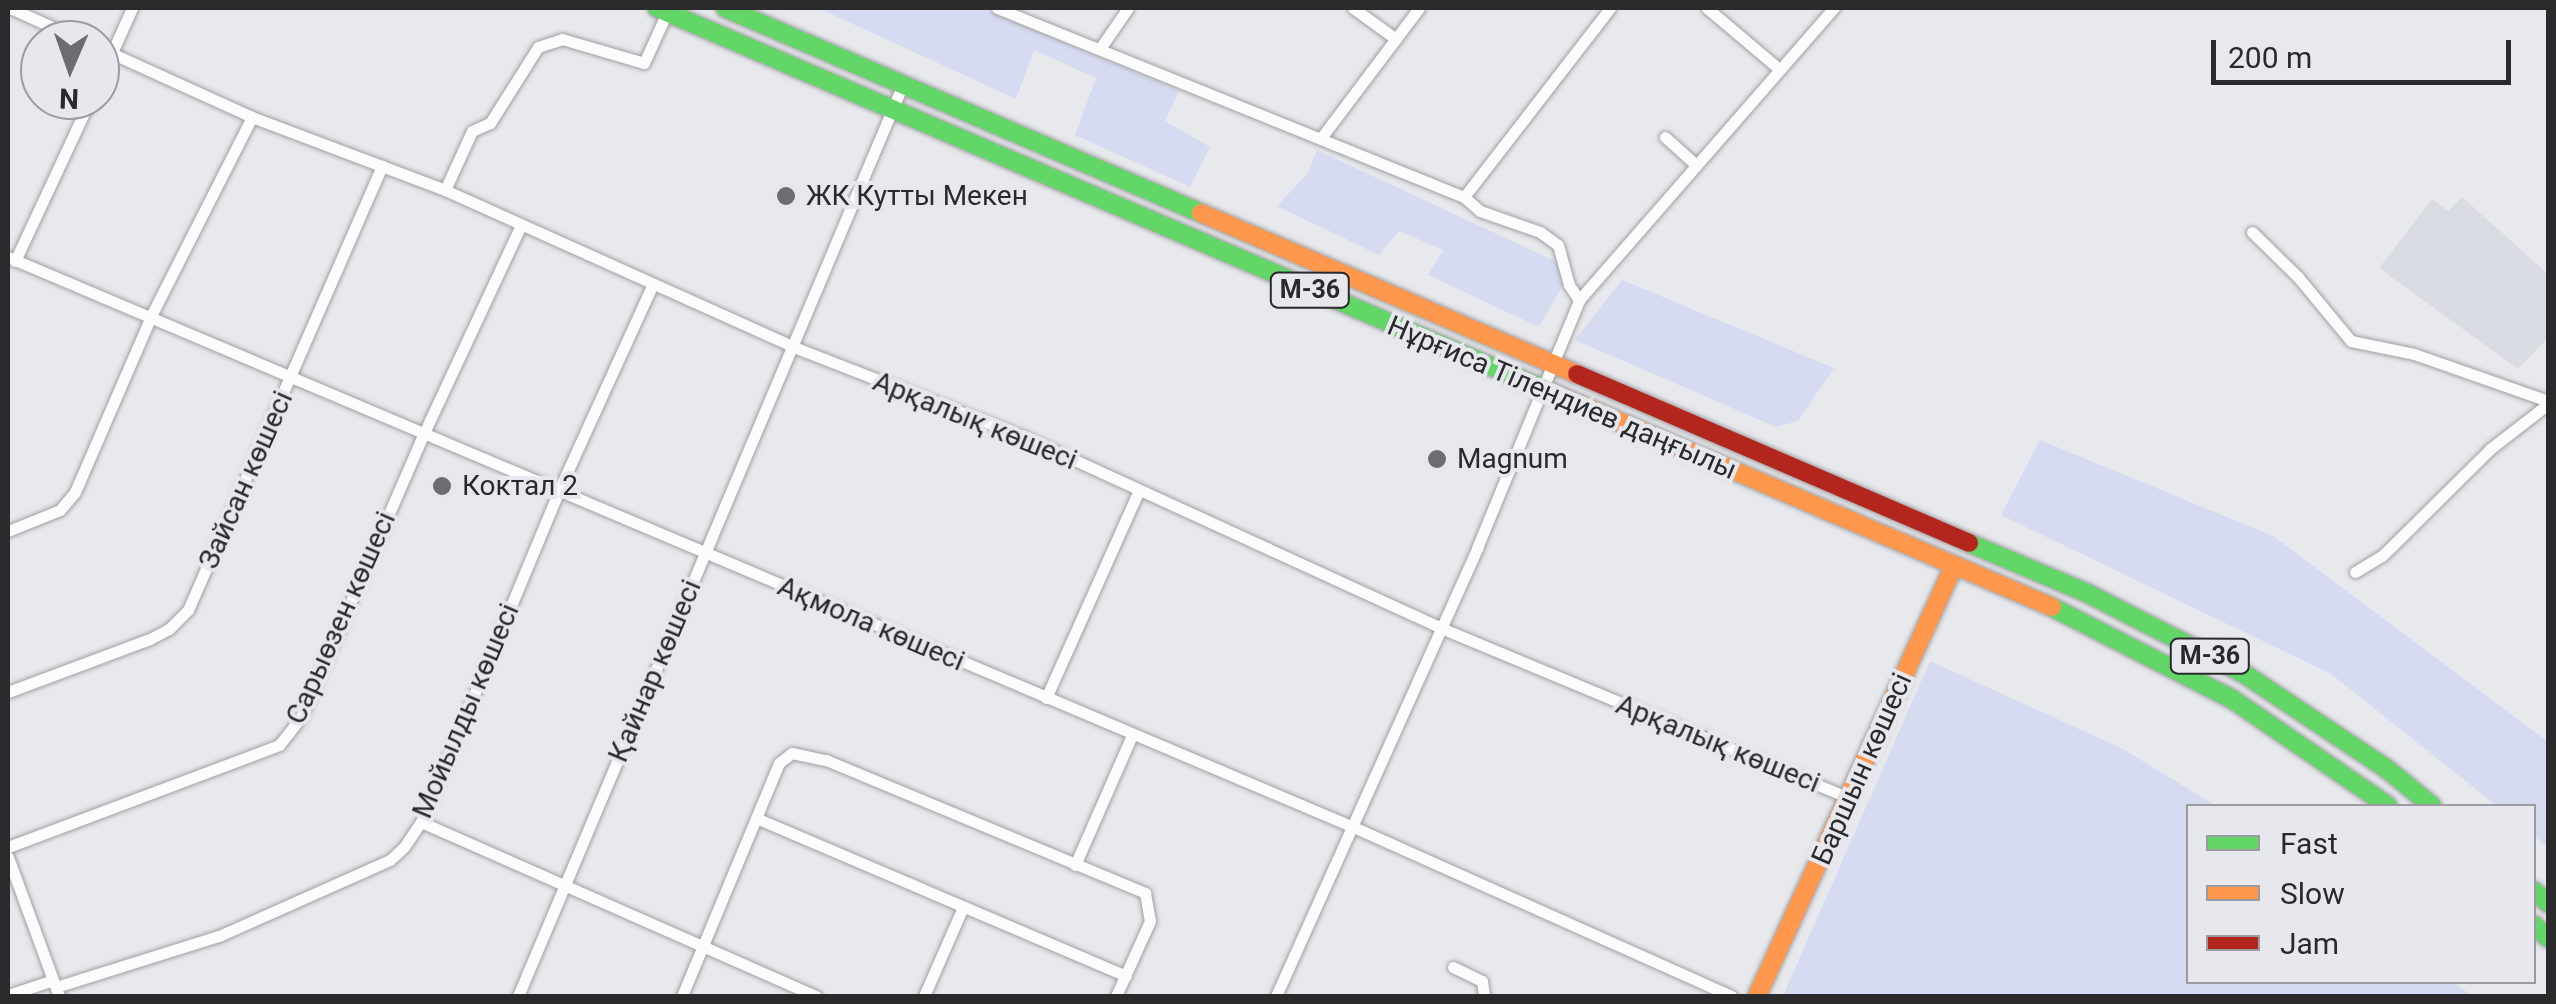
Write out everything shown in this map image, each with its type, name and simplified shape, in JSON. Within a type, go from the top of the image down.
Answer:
[{"type":"main road","name":"Нұрғиса Тілендиев даңғылы","points":[[725,8],[2089,594],[2243,673],[2386,768],[2430,804]]},
{"type":"main road","name":"Нұрғиса Тілендиев даңғылы","points":[[664,9],[892,111],[2096,626],[2232,699],[2385,804]]},
{"type":"main road","name":"Баршын көшесі","points":[[1757,996],[1954,566]]},
{"type":"street","points":[[10,8],[37,20]]},
{"type":"street","points":[[997,8],[1464,197],[1480,211],[1552,240],[1580,300]]},
{"type":"street","points":[[1101,47],[1128,8]]},
{"type":"street","points":[[1353,8],[1396,38]]},
{"type":"street","points":[[1321,138],[1419,8]]},
{"type":"street","points":[[1464,197],[1610,8]]},
{"type":"street","points":[[1707,8],[1778,68]]},
{"type":"street","points":[[1276,996],[1545,391],[1580,300],[1834,8]]},
{"type":"street","points":[[445,190],[472,131],[490,123],[538,47],[562,39],[644,63],[664,9]]},
{"type":"street","name":"Арқалық көшесі","points":[[120,57],[252,117],[445,190],[794,347],[1020,434],[1138,492],[1441,628],[1849,798]]},
{"type":"street","name":"Қайнар көшесі","points":[[518,996],[903,84]]},
{"type":"street","points":[[8,531],[60,510],[75,492],[151,316],[252,117]]},
{"type":"street","points":[[12,259],[80,120]]},
{"type":"street","points":[[1665,137],[1695,164]]},
{"type":"street","name":"Зайсан көшесі","points":[[8,692],[150,639],[169,630],[188,610],[293,378],[382,166]]},
{"type":"street","name":"Сарыөзен көшесі","points":[[8,847],[279,746],[301,718],[424,433],[522,225]]},
{"type":"street","points":[[2252,232],[2298,277],[2350,342],[2414,354],[2548,403]]},
{"type":"street","name":"Ақмола көшесі","points":[[12,259],[1349,826],[1732,996]]},
{"type":"street","name":"Мойылды көшесі","points":[[8,995],[56,988],[219,936],[373,867],[404,847],[420,822],[559,490],[653,284]]},
{"type":"street","points":[[2355,572],[2382,556],[2490,448],[2548,403]]},
{"type":"street","points":[[1046,698],[1138,492]]},
{"type":"street","name":"Баршын көшесі","points":[[1954,566],[1966,540]]},
{"type":"street","points":[[1075,865],[1132,735]]},
{"type":"street","points":[[682,996],[779,763],[792,753],[808,753],[1144,894],[1150,920],[1116,996]]},
{"type":"street","points":[[756,818],[1126,976]]},
{"type":"street","points":[[420,822],[816,996]]},
{"type":"street","points":[[8,857],[56,988]]},
{"type":"street","points":[[924,996],[963,907]]},
{"type":"street","points":[[1453,967],[1482,981],[1484,996]]},
{"type":"shaded area","points":[[818,8],[981,8],[1179,91],[1165,121],[1210,147],[1190,187],[1075,135],[1096,78],[1034,50],[1016,99]]},
{"type":"shaded area","points":[[1317,150],[1572,269],[1539,327],[1428,275],[1443,250],[1399,231],[1379,255],[1277,206],[1307,174]]},
{"type":"shaded area","points":[[2462,197],[2548,274],[2548,338],[2518,369],[2379,268],[2432,199],[2448,211]]},
{"type":"shaded area","points":[[1622,280],[1834,368],[1798,421],[1776,427],[1575,340]]},
{"type":"shaded area","points":[[2040,440],[2273,536],[2548,742],[2548,848],[2536,838],[2536,804],[2494,804],[2331,674],[2001,515]]},
{"type":"shaded area","points":[[1930,661],[2123,749],[2213,804],[2186,804],[2186,984],[2456,984],[2472,996],[1783,996]]},
{"type":"traffic: fast","points":[[657,8],[1553,393]]},
{"type":"traffic: fast","points":[[725,8],[1201,213]]},
{"type":"traffic: fast","points":[[1969,543],[2089,594],[2243,673],[2387,769],[2430,804]]},
{"type":"traffic: fast","points":[[2052,607],[2232,699],[2385,804]]},
{"type":"traffic: fast","points":[[2536,893],[2548,903]]},
{"type":"traffic: fast","points":[[2536,927],[2548,938]]},
{"type":"traffic: slow","points":[[1201,213],[1577,374]]},
{"type":"traffic: slow","points":[[1553,393],[2052,607]]},
{"type":"traffic: slow","points":[[1757,996],[1954,565]]},
{"type":"traffic: jam","points":[[1577,374],[1969,543]]},
{"type":"place","name":"ЖК Кутты Мекен","points":[[786,196]]},
{"type":"place","name":"Magnum","points":[[1437,459]]},
{"type":"place","name":"Коктал 2","points":[[442,486]]}]
